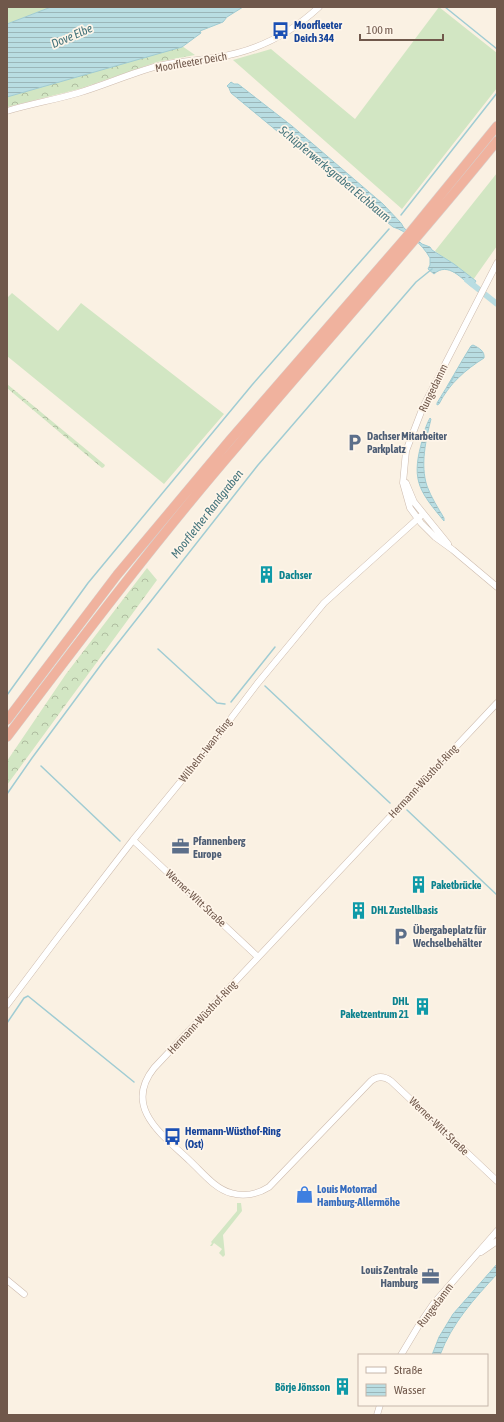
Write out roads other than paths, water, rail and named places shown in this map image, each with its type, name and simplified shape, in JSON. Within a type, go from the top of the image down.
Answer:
[{"type":"highway","points":[[416,233],[497,126]]},
{"type":"highway","points":[[7,720],[117,575],[230,440],[497,141]]},
{"type":"highway","points":[[7,737],[156,544],[409,241]]},
{"type":"street","name":"Moorfleeter Deich","points":[[7,111],[77,93],[156,67],[240,53],[278,38],[319,7]]},
{"type":"street","name":"Rungedamm","points":[[497,263],[423,407],[406,451],[403,483],[410,508],[417,519],[430,533],[497,587]]},
{"type":"street","name":"Rungedamm","points":[[404,473],[412,496],[423,514],[453,550]]},
{"type":"street","name":"Wilhelm-Iwan-Ring","points":[[7,1005],[133,840],[213,742],[257,684],[324,603],[423,514]]},
{"type":"street","name":"Hermann-Wüsthof-Ring","points":[[378,1077],[371,1081],[273,1184],[262,1192],[253,1194],[234,1194],[219,1187],[162,1134],[150,1121],[144,1108],[143,1093],[147,1078],[154,1068],[497,703]]},
{"type":"street","name":"Werner-Witt-Straße","points":[[133,840],[258,957]]},
{"type":"street","name":"Werner-Witt-Straße","points":[[378,1077],[391,1081],[497,1181]]},
{"type":"street","name":"Rungedamm","points":[[402,1354],[418,1325],[434,1303],[497,1231]]},
{"type":"street","name":"Rungedamm","points":[[474,1258],[497,1241]]},
{"type":"street","points":[[7,1280],[24,1294]]},
{"type":"water","name":"Dove Elbe","points":[[51,7],[243,7],[227,17],[223,22],[200,31],[201,33],[182,47],[7,97],[7,24]]},
{"type":"water","name":"Schüpferwerksgraben Eichbaum","points":[[231,82],[238,84],[292,126],[383,204],[404,228],[422,244],[430,247],[432,250],[454,264],[476,281],[472,287],[450,270],[439,270],[434,274],[428,269],[430,265],[430,258],[419,244],[409,235],[393,227],[231,93],[227,86]]},
{"type":"water","points":[[473,345],[483,352],[484,358],[470,367],[458,378],[437,405],[471,346]]},
{"type":"water","points":[[430,418],[424,452],[425,478],[427,486],[444,518],[444,521],[429,503],[420,486],[418,478],[418,458],[424,432]]},
{"type":"water","points":[[497,1264],[497,1274],[464,1312],[451,1332],[440,1354],[432,1354],[439,1337],[453,1314]]},
{"type":"waterway","points":[[445,7],[497,49]]},
{"type":"waterway","points":[[401,215],[497,93]]},
{"type":"waterway","name":"Schüpferwerksgraben Eichbaum","points":[[7,695],[88,583],[252,385],[389,229]]},
{"type":"waterway","name":"Moorflether Randgraben","points":[[7,794],[103,662],[258,465],[416,282],[432,269]]},
{"type":"waterway","points":[[467,280],[497,304]]},
{"type":"waterway","points":[[449,385],[454,376]]},
{"type":"waterway","points":[[231,702],[275,647]]},
{"type":"waterway","points":[[158,649],[217,703],[225,704]]},
{"type":"waterway","points":[[265,686],[390,803]]},
{"type":"waterway","points":[[41,766],[120,841]]},
{"type":"waterway","points":[[407,810],[497,895]]},
{"type":"waterway","points":[[7,1023],[24,998],[28,996],[134,1082]]},
{"type":"place","name":"Moorfleeter Deich 344","points":[[281,31]]},
{"type":"place","name":"Dachser Mitarbeiter Parkplatz","points":[[354,442]]},
{"type":"place","name":"Dachser","points":[[266,575]]},
{"type":"place","name":"Pfannenberg Europe","points":[[180,847]]},
{"type":"place","name":"Paketbrücke","points":[[418,885]]},
{"type":"place","name":"DHL Zustellbasis","points":[[358,910]]},
{"type":"place","name":"Übergabeplatz für Wechselbehälter","points":[[400,936]]},
{"type":"place","name":"DHL Paketzentrum 21","points":[[422,1007]]},
{"type":"place","name":"Hermann-Wüsthof-Ring (Ost)","points":[[172,1137]]},
{"type":"place","name":"Louis Motorrad Hamburg-Allermöhe","points":[[304,1195]]},
{"type":"place","name":"Louis Zentrale Hamburg","points":[[431,1276]]},
{"type":"place","name":"Börje Jönsson","points":[[343,1387]]}]
